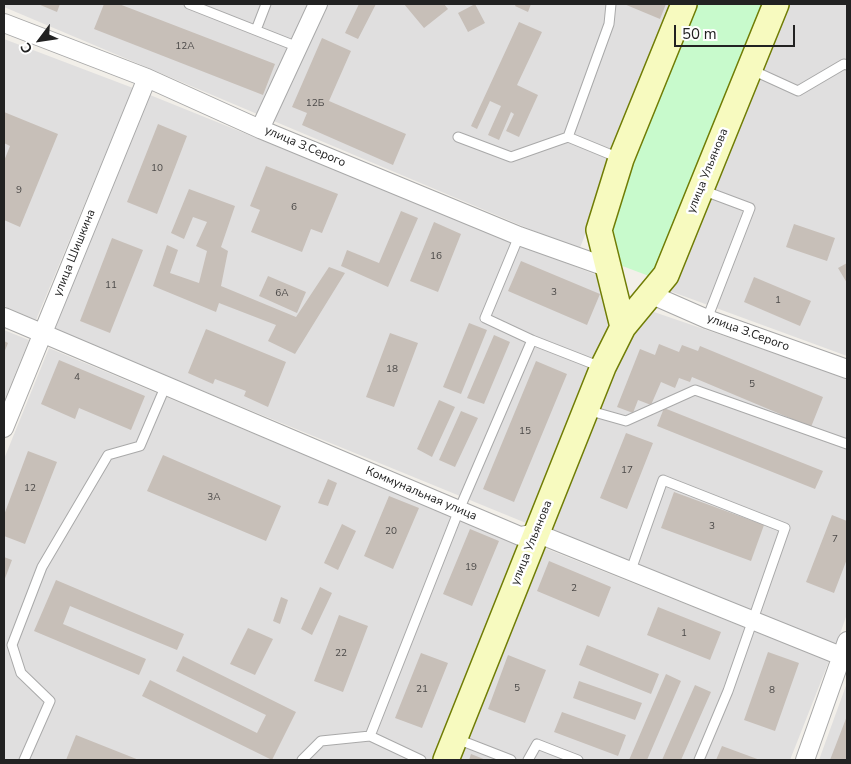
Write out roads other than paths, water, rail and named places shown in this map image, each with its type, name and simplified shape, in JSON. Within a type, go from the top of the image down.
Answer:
[{"type":"street","points":[[260,129],[318,4]]},
{"type":"street","points":[[622,327],[599,230],[621,159],[684,4]]},
{"type":"street","name":"улица Ульянова","points":[[450,749],[604,368],[622,327],[666,275],[776,4]]},
{"type":"street","name":"улица З.Серого","points":[[4,23],[147,78],[260,129],[519,236],[608,268]]},
{"type":"street","name":"улица Шишкина","points":[[4,428],[147,78]]},
{"type":"street","name":"улица З.Серого","points":[[650,294],[707,319],[847,369]]},
{"type":"street","name":"Коммунальная улица","points":[[4,316],[520,536],[536,533],[631,570],[752,621],[844,649]]},
{"type":"street","points":[[805,760],[844,649]]},
{"type":"lane","points":[[189,4],[298,47]]},
{"type":"lane","points":[[256,30],[266,4]]},
{"type":"lane","points":[[568,137],[609,24],[611,4]]},
{"type":"lane","points":[[749,69],[798,91],[844,64],[847,65]]},
{"type":"lane","points":[[458,136],[511,157],[568,137],[621,159]]},
{"type":"lane","points":[[701,189],[750,208],[707,319]]},
{"type":"lane","points":[[519,236],[485,318],[532,340],[604,368]]},
{"type":"lane","points":[[370,736],[459,510],[532,340]]},
{"type":"lane","points":[[24,760],[50,701],[21,673],[12,645],[42,567],[108,455],[140,446],[166,385]]},
{"type":"lane","points":[[586,410],[626,421],[695,390],[847,444]]},
{"type":"lane","points":[[631,570],[664,480],[785,528],[728,691],[699,760]]},
{"type":"lane","points":[[302,760],[321,741],[370,736],[421,760]]},
{"type":"lane","points":[[528,760],[537,744],[578,760]]},
{"type":"lane","points":[[450,749],[510,760]]}]
